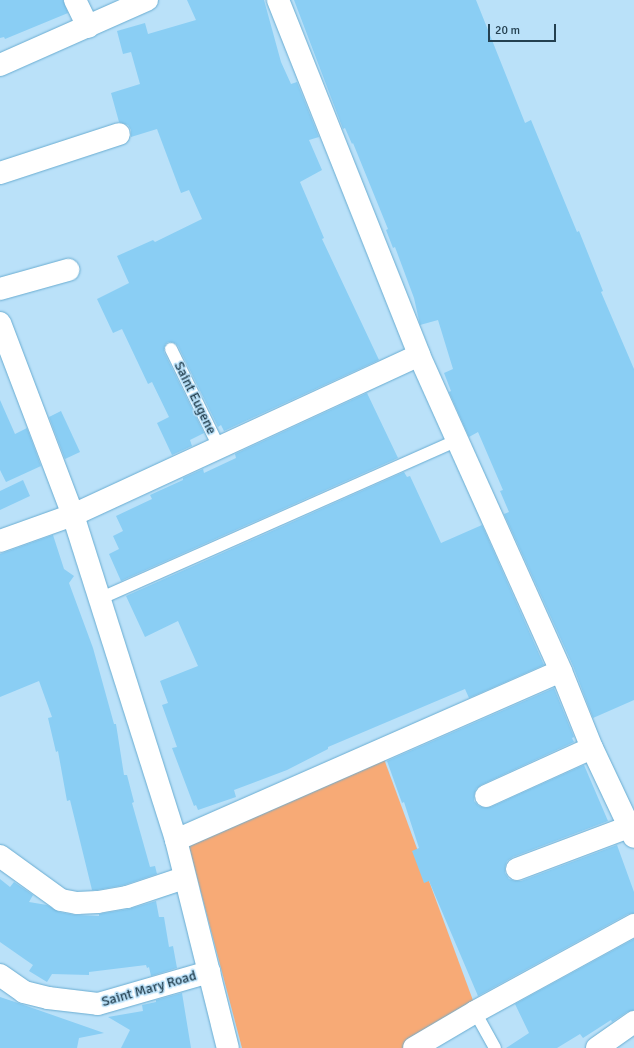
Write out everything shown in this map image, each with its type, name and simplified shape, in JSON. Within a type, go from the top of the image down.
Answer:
[{"type":"street","points":[[75,0],[88,27]]},
{"type":"street","points":[[0,65],[147,0]]},
{"type":"street","points":[[278,0],[419,355],[561,671],[592,748],[632,832],[516,869]]},
{"type":"street","points":[[0,173],[119,134]]},
{"type":"street","points":[[0,289],[68,270]]},
{"type":"street","points":[[0,324],[73,515],[176,840],[184,878],[228,1048]]},
{"type":"street","points":[[0,541],[73,515],[419,355]]},
{"type":"street","points":[[176,840],[561,671]]},
{"type":"street","points":[[486,796],[592,748]]},
{"type":"street","points":[[0,856],[61,900],[76,903],[98,902],[126,897],[184,878]]},
{"type":"street","points":[[414,1048],[475,1012],[634,925]]},
{"type":"street","name":"Saint Mary Road","points":[[0,975],[24,992],[48,998],[98,1004],[209,972]]},
{"type":"street","points":[[605,1046],[634,1022]]},
{"type":"lane","name":"Saint Eugene","points":[[171,349],[219,447]]},
{"type":"lane","points":[[99,599],[457,440]]},
{"type":"lane","points":[[475,1012],[495,1048]]},
{"type":"shaded area","points":[[384,759],[478,1014],[423,1048],[242,1048],[188,843]]},
{"type":"building","points":[[0,0],[63,0],[68,13],[5,39],[4,37],[0,38]]},
{"type":"building","points":[[187,0],[264,0],[281,62],[291,84],[297,82],[319,137],[309,140],[322,170],[300,182],[324,238],[322,239],[379,360],[224,431],[221,425],[218,427],[178,346],[175,343],[168,342],[165,345],[164,352],[204,433],[190,440],[192,446],[172,455],[157,423],[169,417],[152,382],[148,384],[122,329],[113,333],[97,299],[129,283],[117,256],[153,240],[155,242],[202,219],[189,190],[181,193],[157,129],[131,137],[131,130],[128,125],[119,122],[111,93],[140,84],[131,52],[123,54],[117,31],[145,23],[148,34],[196,20]]},
{"type":"building","points":[[294,0],[476,0],[525,123],[531,120],[577,232],[579,231],[603,291],[601,292],[634,369],[634,700],[593,718],[573,666],[504,514],[509,512],[500,491],[503,490],[478,432],[469,437],[449,392],[451,391],[444,373],[453,369],[438,320],[420,325],[414,298],[395,247],[393,248],[386,230],[388,229],[353,143],[352,144],[345,128],[343,129]]},
{"type":"building","points":[[367,393],[398,458],[121,581],[109,554],[119,549],[113,536],[123,531],[116,516],[152,499],[150,495],[183,480],[183,478],[203,469],[204,473],[236,458],[235,454]]},
{"type":"building","points":[[0,400],[15,434],[27,428],[41,466],[6,482],[0,470]]},
{"type":"building","points":[[61,411],[80,452],[65,459],[49,417]]},
{"type":"building","points":[[404,472],[407,477],[410,476],[441,543],[482,525],[544,665],[469,698],[465,689],[328,747],[328,749],[287,770],[234,790],[236,797],[198,810],[196,805],[194,806],[172,748],[177,747],[162,705],[168,703],[160,681],[198,666],[178,621],[145,637],[126,596]]},
{"type":"building","points":[[23,480],[30,496],[0,510],[0,491]]},
{"type":"building","points":[[53,535],[64,569],[74,576],[69,583],[93,648],[114,724],[116,724],[124,775],[127,775],[134,802],[132,803],[150,867],[155,866],[157,874],[124,885],[97,890],[92,890],[70,800],[67,801],[58,751],[56,752],[48,718],[52,717],[39,681],[0,697],[0,554]]},
{"type":"building","points":[[554,688],[574,737],[572,738],[574,742],[481,785],[476,789],[474,801],[479,806],[485,808],[491,807],[584,765],[608,821],[513,857],[507,861],[505,873],[509,879],[521,881],[617,845],[634,892],[634,913],[628,914],[478,996],[429,881],[424,883],[412,851],[419,848],[404,802],[402,803],[387,761]]},
{"type":"building","points":[[0,879],[10,887],[14,882],[33,895],[29,902],[47,905],[59,912],[75,915],[99,916],[99,914],[129,909],[156,901],[159,917],[164,917],[169,947],[173,946],[177,968],[151,976],[149,967],[147,968],[146,965],[89,972],[89,975],[52,974],[47,982],[29,971],[33,965],[0,942]]},
{"type":"building","points":[[634,939],[634,1010],[627,1012],[612,1022],[611,1020],[583,1038],[580,1034],[557,1048],[506,1048],[529,1033],[515,1004]]},
{"type":"building","points":[[182,993],[191,1048],[121,1048],[130,1030],[108,1017],[143,1011],[142,1005]]},
{"type":"building","points":[[0,997],[104,1033],[79,1038],[77,1048],[0,1048]]}]
